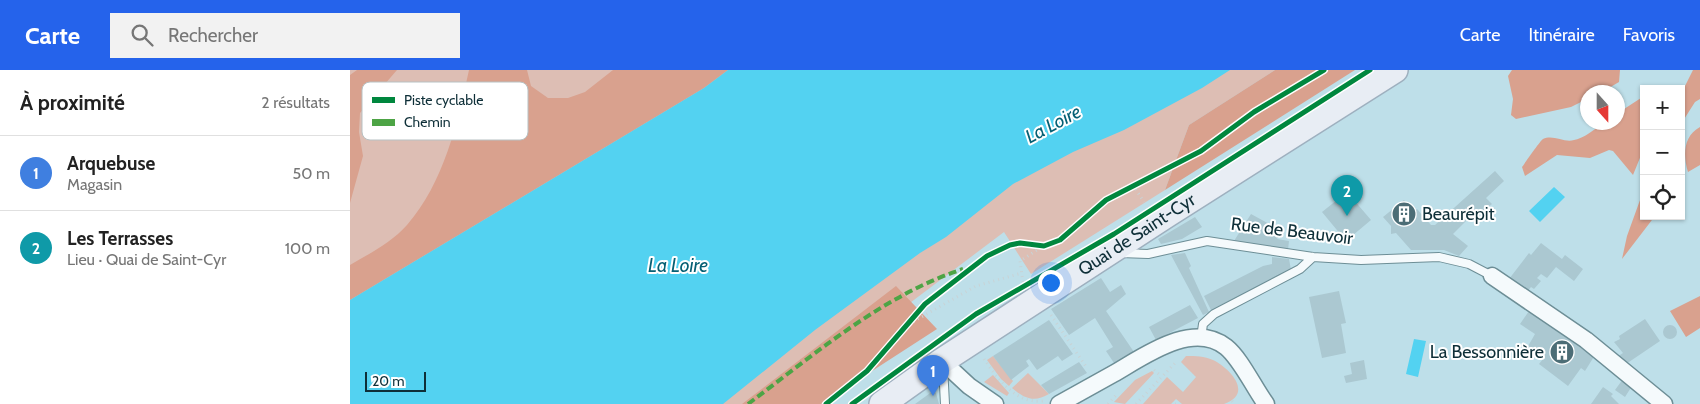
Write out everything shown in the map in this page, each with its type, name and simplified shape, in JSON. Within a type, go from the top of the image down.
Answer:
[{"type":"main road","name":"Quai de Saint-Cyr","points":[[882,404],[1031,293],[1111,253],[1395,70]]},
{"type":"street","name":"Rue de Beauvoir","points":[[1492,276],[1586,340],[1664,404]]},
{"type":"street","points":[[1054,401],[1161,347],[1182,340],[1201,338],[1219,343],[1230,352],[1266,404]]},
{"type":"street","points":[[942,361],[969,386],[995,404]]},
{"type":"lane","name":"Rue de Beauvoir","points":[[1111,253],[1148,254],[1207,241],[1313,258],[1361,260],[1440,257],[1469,264],[1492,276]]},
{"type":"lane","points":[[1201,338],[1203,324],[1214,314],[1300,269],[1313,258]]},
{"type":"lane","points":[[942,361],[944,404]]},
{"type":"path","points":[[1082,360],[1031,293],[1022,273],[1020,261],[1044,246],[1060,240],[1097,206],[1133,185],[1201,152],[1254,112],[1324,70]]},
{"type":"path","points":[[1133,185],[1146,205]]},
{"type":"path","points":[[826,404],[867,371],[925,304],[987,256],[1010,245],[1020,243],[1044,246]]},
{"type":"path","points":[[906,326],[976,286],[1022,273]]},
{"type":"path","points":[[981,355],[1006,388],[1018,399],[1033,403],[1054,401]]},
{"type":"path","points":[[1136,404],[1183,356]]},
{"type":"path","points":[[1108,404],[1112,400]]},
{"type":"shaded area","name":"La Loire","points":[[350,70],[1275,70],[1189,125],[1165,190],[1031,274],[1004,232],[776,404],[350,404]]},
{"type":"shaded area","points":[[357,70],[397,70],[387,82],[362,82],[362,111],[360,113],[359,132],[363,156],[350,203],[350,75]]},
{"type":"shaded area","points":[[469,70],[527,70],[531,86],[548,98],[568,98],[585,92],[613,70],[728,70],[704,88],[350,300],[350,265],[380,247],[407,225],[431,190],[440,172],[451,140],[528,140],[528,82],[466,82]]},
{"type":"shaded area","points":[[1275,70],[1355,70],[1165,190],[1189,125]]},
{"type":"shaded area","points":[[1512,70],[1620,70],[1619,82],[1614,85],[1580,85],[1580,102],[1571,107],[1516,119],[1511,115],[1513,99],[1508,76]]},
{"type":"shaded area","points":[[1693,70],[1700,70],[1700,99],[1695,102],[1685,118],[1685,86]]},
{"type":"shaded area","points":[[1640,99],[1640,158],[1633,175],[1613,151],[1609,150],[1590,158],[1557,155],[1525,176],[1522,167],[1543,139],[1551,137],[1570,141],[1586,136],[1595,130],[1625,130],[1625,108]]},
{"type":"shaded area","points":[[1700,127],[1700,165],[1688,172],[1685,153],[1687,141],[1694,131]]},
{"type":"shaded area","points":[[1640,200],[1640,220],[1652,220],[1622,259],[1627,236]]},
{"type":"shaded area","points":[[896,286],[937,329],[821,404],[742,404]]},
{"type":"shaded area","points":[[1700,296],[1700,328],[1686,337],[1670,311]]},
{"type":"shaded area","points":[[993,356],[1013,381],[1009,386],[1001,379],[987,360]]},
{"type":"shaded area","points":[[1186,356],[1200,356],[1210,359],[1226,369],[1236,381],[1238,388],[1233,400],[1224,404],[1182,404],[1176,399],[1171,404],[1143,404],[1167,377],[1183,392],[1196,377],[1181,362]]},
{"type":"shaded area","points":[[1152,371],[1154,373],[1125,404],[1114,402],[1135,380]]},
{"type":"shaded area","points":[[1028,373],[1049,394],[1034,399],[1012,388]]},
{"type":"shaded area","points":[[993,375],[1009,393],[1007,396],[984,382]]},
{"type":"water","name":"La Loire","points":[[728,70],[1230,70],[1202,88],[1124,130],[1073,152],[1013,184],[946,237],[920,253],[815,330],[723,404],[350,404],[350,300],[704,88]]},
{"type":"water","points":[[1554,187],[1565,197],[1540,222],[1529,211]]},
{"type":"water","points":[[1414,339],[1426,341],[1418,377],[1406,374]]},
{"type":"building","name":"Beaurépit","points":[[1495,171],[1504,181],[1486,198],[1492,204],[1474,218],[1472,215],[1453,234],[1468,246],[1459,256],[1444,250],[1411,250],[1396,233],[1391,234],[1391,226],[1383,217],[1404,200],[1414,212],[1417,209],[1431,225],[1435,225]]},
{"type":"building","points":[[1347,192],[1371,220],[1346,241],[1322,212]]},
{"type":"building","points":[[1251,214],[1282,231],[1277,239],[1289,241],[1288,250],[1234,241]]},
{"type":"building","points":[[1195,217],[1202,227],[1182,239],[1161,244],[1158,239]]},
{"type":"building","points":[[1541,243],[1562,259],[1565,255],[1583,269],[1574,281],[1556,267],[1547,278],[1541,274],[1537,278],[1541,281],[1534,289],[1531,287],[1527,292],[1509,279],[1529,253],[1531,255]]},
{"type":"building","points":[[1185,253],[1191,266],[1189,268],[1209,312],[1203,315],[1171,255]]},
{"type":"building","points":[[1272,257],[1289,259],[1291,270],[1211,310],[1204,296],[1263,266],[1272,264]]},
{"type":"building","points":[[1101,278],[1110,292],[1121,285],[1126,294],[1106,311],[1134,352],[1114,363],[1106,351],[1113,347],[1095,318],[1069,335],[1051,309]]},
{"type":"building","points":[[1339,291],[1346,323],[1341,324],[1346,353],[1322,358],[1309,297]]},
{"type":"building","points":[[1190,305],[1198,318],[1156,340],[1149,327]]},
{"type":"building","name":"La Bessonnière","points":[[1529,311],[1595,355],[1585,371],[1581,368],[1568,386],[1539,364],[1543,359],[1527,348],[1535,334],[1520,324]]},
{"type":"building","points":[[1645,319],[1660,341],[1626,364],[1617,357],[1623,353],[1614,342],[1620,339],[1619,336]]},
{"type":"building","points":[[1049,320],[1073,354],[1062,361],[1058,356],[1037,370],[1029,359],[1026,361],[1029,366],[1011,380],[993,356]]},
{"type":"building","points":[[1670,325],[1675,327],[1677,332],[1675,337],[1670,339],[1665,337],[1663,332],[1665,327]]},
{"type":"building","points":[[1364,360],[1367,379],[1346,383],[1344,376],[1352,374],[1350,363]]},
{"type":"building","points":[[1079,362],[1087,373],[1049,394],[1041,385]]},
{"type":"building","points":[[1623,379],[1632,386],[1625,397],[1615,390]]},
{"type":"building","points":[[1603,387],[1613,394],[1611,396],[1619,404],[1591,404]]},
{"type":"building","points":[[933,391],[936,393],[939,404],[915,404]]},
{"type":"marked path","points":[[748,404],[824,346],[877,310],[934,280],[963,269]]},
{"type":"cycle path","points":[[826,404],[867,371],[925,304],[987,256],[1010,245],[1020,243],[1044,246],[1060,240],[1106,200],[1201,151],[1254,112],[1324,70]]},
{"type":"cycle path","points":[[852,404],[976,314],[1114,234],[1370,70]]},
{"type":"place","name":"Beaurépit","points":[[1404,214]]},
{"type":"place","name":"Les Terrasses","points":[[1347,216]]},
{"type":"place","name":"La Bessonnière","points":[[1562,352]]},
{"type":"place","name":"Arquebuse","points":[[933,396]]}]
